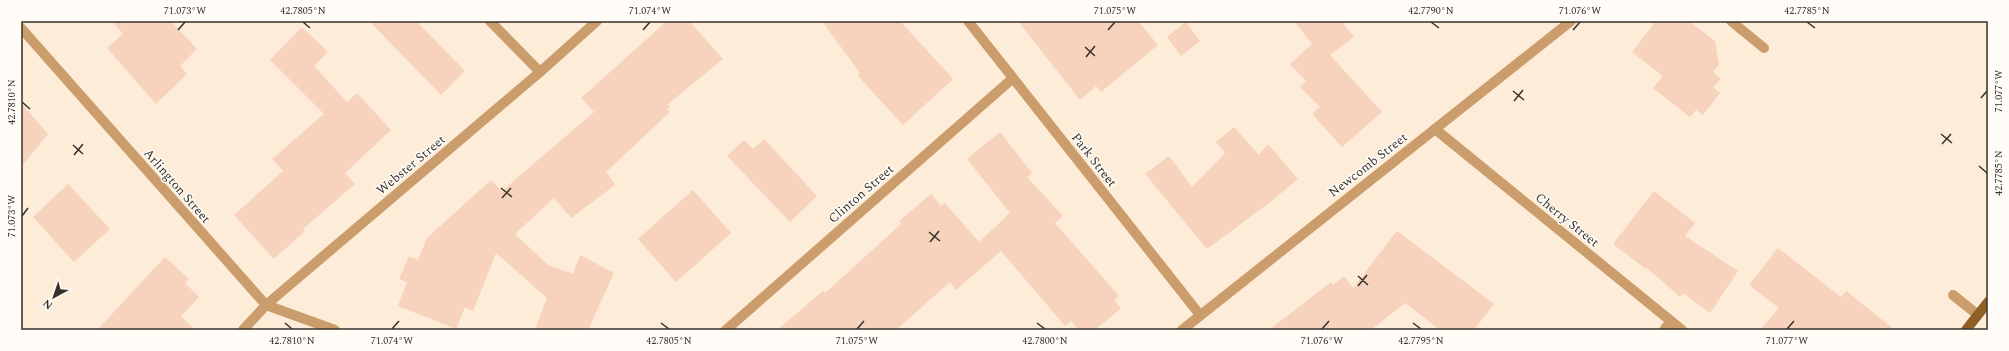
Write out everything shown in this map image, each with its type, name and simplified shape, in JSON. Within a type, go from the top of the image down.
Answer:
[{"type":"main road","points":[[1966,330],[1988,302]]},
{"type":"street","points":[[490,21],[540,72]]},
{"type":"street","name":"Webster Street","points":[[243,330],[266,306],[540,72],[597,21]]},
{"type":"street","name":"Park Street","points":[[968,21],[1200,315]]},
{"type":"street","name":"Newcomb Street","points":[[1182,330],[1570,21]]},
{"type":"street","points":[[1731,21],[1764,48]]},
{"type":"street","name":"Arlington Street","points":[[21,28],[266,306],[335,330]]},
{"type":"street","name":"Clinton Street","points":[[726,330],[1012,78]]},
{"type":"street","name":"Cherry Street","points":[[1435,129],[1682,330]]},
{"type":"street","points":[[1953,295],[1978,315]]},
{"type":"street","points":[[1664,330],[1671,321]]},
{"type":"building","points":[[112,21],[171,21],[197,49],[180,66],[187,74],[156,104],[107,48],[123,34]]},
{"type":"building","points":[[369,21],[416,21],[465,71],[441,95]]},
{"type":"building","points":[[667,21],[689,21],[723,59],[668,104],[670,106],[667,109],[670,112],[606,172],[615,185],[571,218],[554,198],[515,234],[548,265],[573,274],[580,255],[614,273],[588,330],[535,330],[547,298],[496,253],[473,311],[465,307],[456,329],[398,306],[407,282],[399,279],[409,256],[418,260],[427,238],[491,180],[502,191],[594,112],[581,98]]},
{"type":"building","points":[[822,21],[900,21],[953,79],[903,125],[858,76],[860,73]]},
{"type":"building","points":[[1018,21],[1138,21],[1158,45],[1101,92],[1096,86],[1080,100]]},
{"type":"building","points":[[1294,21],[1341,21],[1354,37],[1330,55],[1382,112],[1342,147],[1312,114],[1320,107],[1300,87],[1306,81],[1290,64],[1312,44]]},
{"type":"building","points":[[1656,21],[1689,21],[1715,41],[1719,65],[1713,72],[1721,79],[1713,87],[1720,93],[1703,115],[1696,110],[1690,117],[1653,88],[1663,76],[1632,52]]},
{"type":"building","points":[[1186,22],[1200,41],[1181,56],[1167,37]]},
{"type":"building","points":[[302,27],[328,52],[314,66],[347,102],[357,93],[391,130],[345,173],[355,184],[303,229],[305,231],[274,259],[234,215],[283,171],[272,159],[324,114],[270,60]]},
{"type":"building","points":[[21,103],[48,134],[21,167]]},
{"type":"building","points":[[1234,127],[1259,155],[1268,144],[1298,179],[1269,203],[1207,249],[1145,174],[1169,156],[1192,187],[1225,153],[1216,142]]},
{"type":"building","points":[[1000,132],[1032,173],[1027,177],[1063,216],[1055,223],[1119,296],[1114,300],[1121,308],[1095,330],[1079,330],[1071,321],[1065,326],[1001,251],[956,290],[950,282],[896,330],[777,330],[823,291],[825,293],[901,224],[899,221],[931,194],[941,206],[945,203],[979,242],[1010,213],[967,159]]},
{"type":"building","points":[[764,139],[817,196],[790,222],[727,156],[744,140],[753,149]]},
{"type":"building","points":[[68,184],[110,229],[74,262],[33,217]]},
{"type":"building","points":[[693,190],[731,233],[676,282],[638,239]]},
{"type":"building","points":[[1654,191],[1695,223],[1685,236],[1738,271],[1710,313],[1683,293],[1680,297],[1647,268],[1646,269],[1613,244]]},
{"type":"building","points":[[1397,231],[1494,304],[1474,330],[1440,330],[1405,303],[1371,330],[1269,330],[1331,282],[1333,285],[1344,276],[1353,288]]},
{"type":"building","points":[[1778,248],[1841,297],[1846,291],[1895,330],[1760,330],[1779,308],[1749,285]]},
{"type":"building","points":[[165,257],[189,279],[185,283],[199,297],[181,316],[195,330],[97,330]]}]
